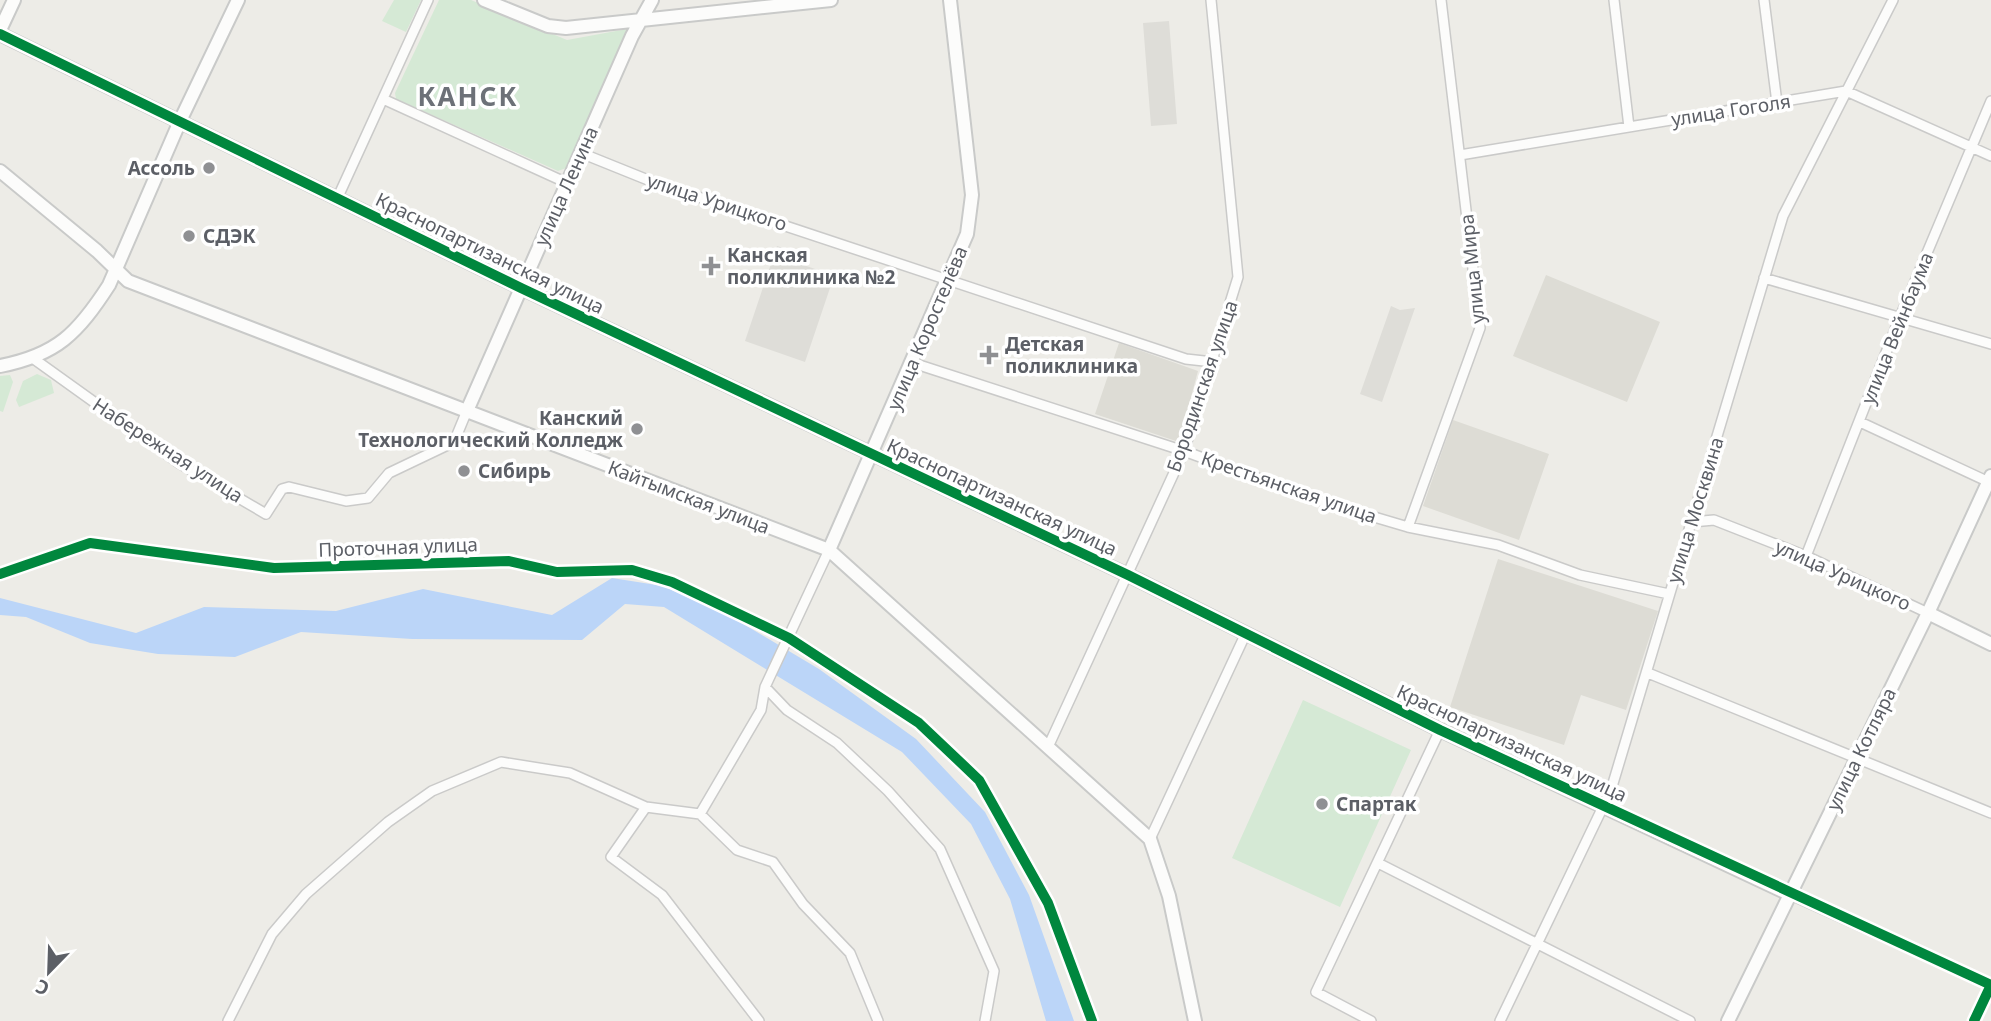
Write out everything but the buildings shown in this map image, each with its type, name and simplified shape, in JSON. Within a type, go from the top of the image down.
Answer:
[{"type":"street","points":[[0,32],[14,0]]},
{"type":"street","points":[[0,366],[34,359],[70,336],[96,306],[238,0]]},
{"type":"street","points":[[337,199],[428,0]]},
{"type":"street","points":[[484,0],[548,26],[566,28],[831,0]]},
{"type":"street","name":"улица Ленина","points":[[466,413],[639,21],[652,0]]},
{"type":"street","name":"улица Коростелёва","points":[[700,814],[761,710],[765,687],[872,455],[967,234],[973,209],[950,0]]},
{"type":"street","name":"Бородинская улица","points":[[1048,747],[1184,451],[1238,277],[1212,0]]},
{"type":"street","name":"улица Мира","points":[[1408,527],[1480,328],[1441,0]]},
{"type":"street","points":[[1614,0],[1629,127]]},
{"type":"street","points":[[1764,0],[1777,103]]},
{"type":"street","name":"улица Москвина","points":[[1500,1021],[1605,807],[1648,673],[1669,594],[1783,216],[1893,0]]},
{"type":"street","name":"Краснопартизанская улица","points":[[0,32],[521,288],[1128,575],[1440,730],[1789,894],[1991,985]]},
{"type":"street","points":[[1846,91],[1991,156]]},
{"type":"street","name":"улица Гоголя","points":[[1460,155],[1846,91]]},
{"type":"street","points":[[383,99],[567,183]]},
{"type":"street","name":"улица Вейнбаума","points":[[1806,556],[1900,317],[1991,101]]},
{"type":"street","name":"улица Урицкого","points":[[581,153],[653,182],[949,278],[1186,359],[1213,362]]},
{"type":"street","name":"Кайтымская улица","points":[[0,172],[97,251],[128,281],[466,413],[829,550],[1150,839],[1169,896],[1195,1021]]},
{"type":"street","points":[[1764,278],[1991,344]]},
{"type":"street","name":"Набережная улица","points":[[34,359],[179,463],[266,514],[282,489],[289,487],[346,501],[369,498],[389,473],[454,442],[466,413]]},
{"type":"street","name":"Крестьянская улица","points":[[913,363],[1184,451],[1320,501],[1408,527],[1498,545],[1580,575],[1669,594]]},
{"type":"street","points":[[1860,422],[1990,480]]},
{"type":"street","name":"улица Котляра","points":[[1728,1021],[1928,613],[1990,480]]},
{"type":"street","name":"улица Урицкого","points":[[1692,522],[1714,520],[1806,556],[1991,644]]},
{"type":"street","name":"Проточная улица","points":[[0,574],[90,543],[274,568],[509,561],[557,572],[621,568],[673,582],[789,638]]},
{"type":"street","points":[[1150,839],[1246,633]]},
{"type":"street","points":[[789,638],[919,723],[979,780],[1048,902],[1093,1021]]},
{"type":"street","points":[[1648,673],[1991,813]]},
{"type":"street","points":[[765,687],[787,710],[837,743],[888,791],[940,849],[993,971],[985,1021]]},
{"type":"street","points":[[1371,1021],[1316,992],[1440,730]]},
{"type":"street","points":[[228,1021],[272,934],[306,894],[388,822],[432,791],[501,762],[570,773],[646,807],[700,814],[737,850],[773,862],[803,904],[850,953],[878,1021]]},
{"type":"street","points":[[646,807],[611,857],[663,895],[759,1021]]},
{"type":"street","points":[[1378,863],[1690,1021]]},
{"type":"street","points":[[1974,1021],[1991,985]]},
{"type":"shaded area","points":[[1169,21],[1177,124],[1151,126],[1143,23]]},
{"type":"shaded area","points":[[777,246],[792,251],[789,260],[818,270],[815,279],[831,285],[805,362],[745,341]]},
{"type":"shaded area","points":[[1546,275],[1660,322],[1627,402],[1513,356]]},
{"type":"shaded area","points":[[1391,306],[1400,310],[1415,308],[1382,402],[1360,394]]},
{"type":"shaded area","points":[[1119,343],[1198,371],[1179,442],[1095,414]]},
{"type":"shaded area","points":[[1453,420],[1549,454],[1519,540],[1423,506]]},
{"type":"shaded area","points":[[1498,559],[1658,611],[1626,710],[1581,695],[1564,745],[1450,707]]},
{"type":"green space","points":[[394,0],[421,0],[406,32],[382,21]]},
{"type":"green space","points":[[439,0],[471,0],[567,40],[627,29],[630,35],[569,167],[558,171],[396,99],[395,93]]},
{"type":"green space","points":[[37,374],[51,380],[54,393],[19,407],[16,400],[23,381]]},
{"type":"green space","points":[[10,375],[13,382],[3,412],[0,411],[0,376]]},
{"type":"green space","name":"Спартак","points":[[1303,700],[1411,750],[1340,907],[1232,858]]},
{"type":"water","points":[[612,578],[663,586],[735,619],[819,669],[916,739],[985,812],[1029,895],[1074,1021],[1046,1021],[1010,899],[971,824],[902,752],[664,607],[625,604],[582,640],[412,639],[301,632],[235,657],[158,654],[90,643],[26,617],[0,615],[0,598],[136,633],[204,607],[336,611],[423,589],[552,615]]},
{"type":"cycle path","points":[[0,34],[521,288],[1128,575],[1440,730],[1991,985],[1974,1021]]},
{"type":"cycle path","points":[[0,574],[90,543],[274,568],[509,561],[557,572],[632,570],[672,582],[789,638],[919,723],[979,780],[1048,903],[1092,1021]]},
{"type":"place","name":"Ассоль","points":[[209,168]]},
{"type":"place","name":"СДЭК","points":[[189,236]]},
{"type":"place","name":"Канская поликлиника №2","points":[[711,266]]},
{"type":"place","name":"Детская поликлиника","points":[[989,355]]},
{"type":"place","name":"Канский Технологический Колледж","points":[[637,429]]},
{"type":"place","name":"Сибирь","points":[[464,471]]},
{"type":"place","name":"Спартак","points":[[1322,804]]},
{"type":"district","name":"КАНСК","points":[[468,97]]}]
